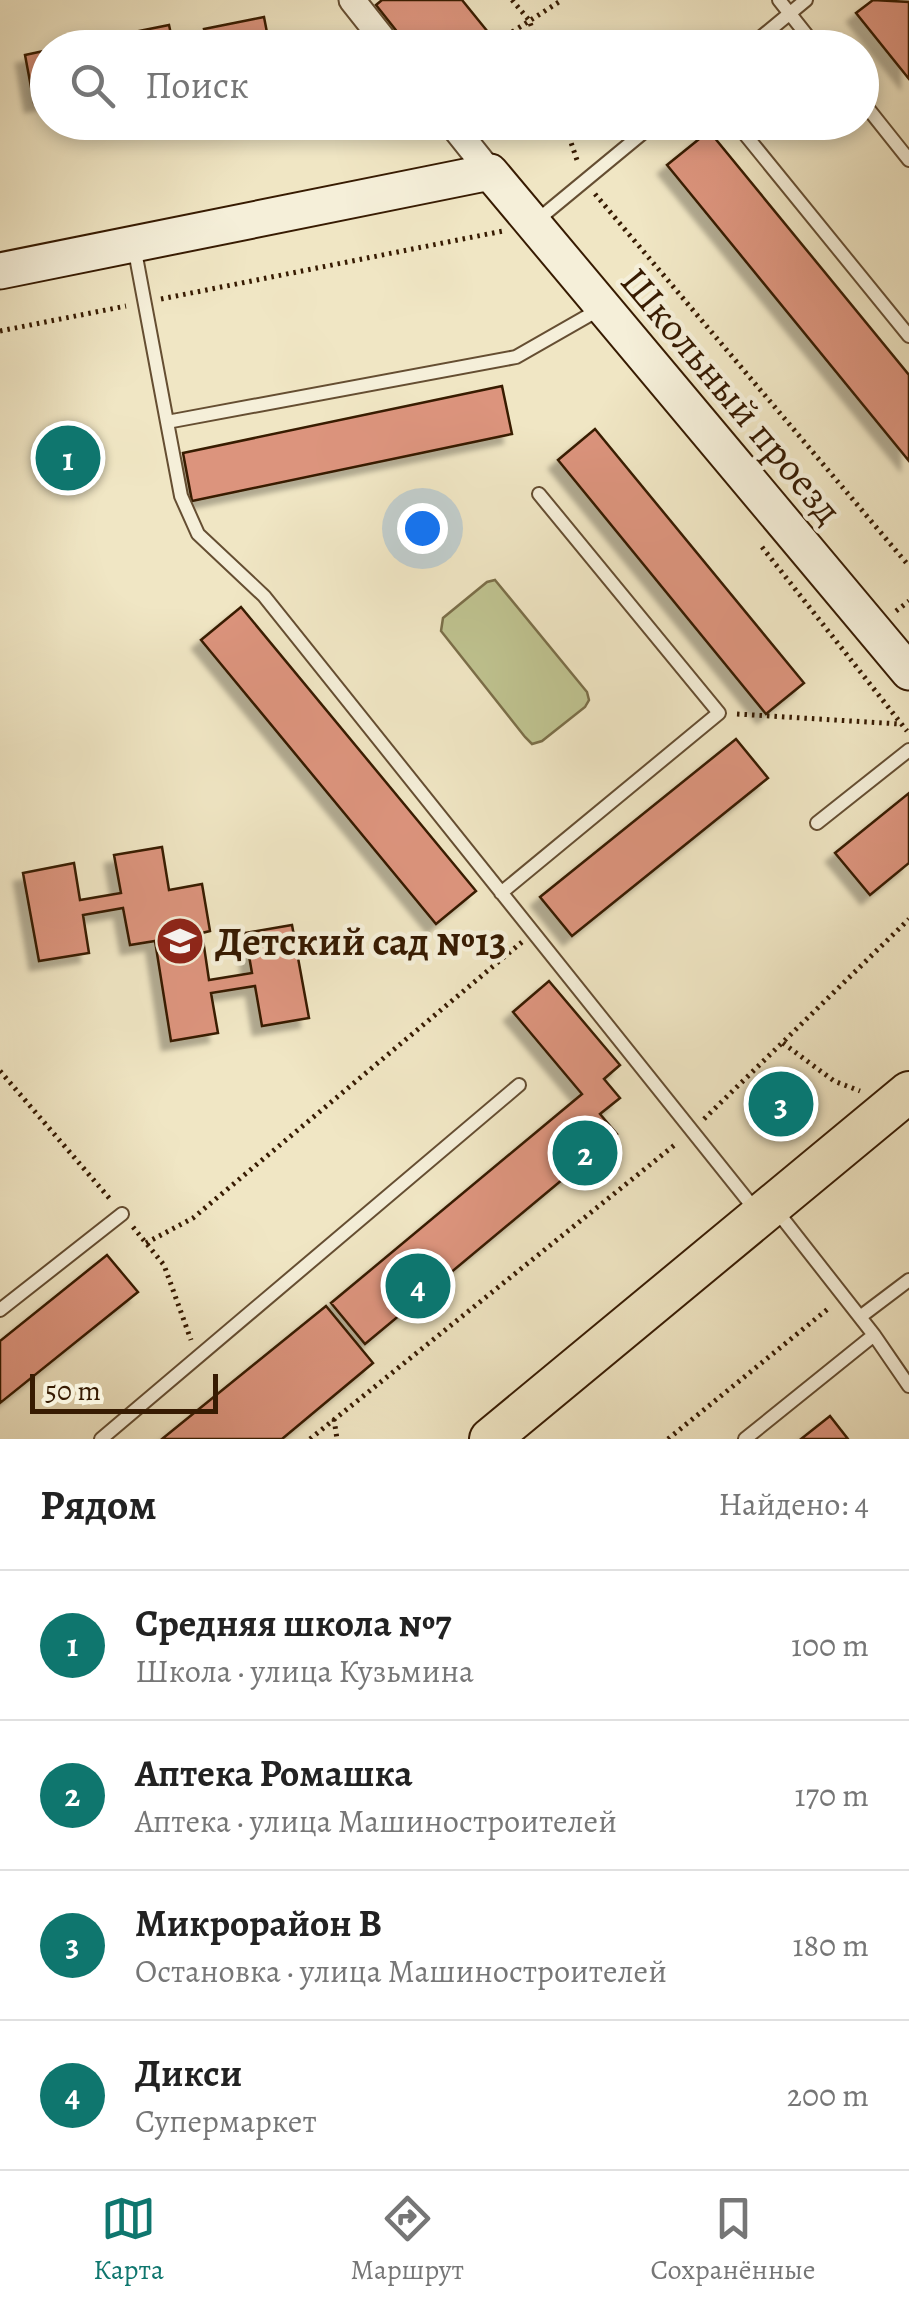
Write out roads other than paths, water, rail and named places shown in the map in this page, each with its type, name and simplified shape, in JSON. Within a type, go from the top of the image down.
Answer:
[{"type":"main road","name":"Школьный проезд","points":[[490,172],[520,227],[604,307],[899,654]]},
{"type":"main road","points":[[0,271],[490,172]]},
{"type":"main road","points":[[490,1439],[904,1096]]},
{"type":"street","points":[[352,0],[376,30]]},
{"type":"street","points":[[464,140],[490,172]]},
{"type":"lane","points":[[779,0],[804,30]]},
{"type":"lane","points":[[770,30],[806,0]]},
{"type":"lane","points":[[879,123],[909,160]]},
{"type":"lane","points":[[520,227],[634,140]]},
{"type":"lane","points":[[749,140],[909,336]]},
{"type":"lane","points":[[134,244],[180,496],[198,534],[264,596],[692,1131],[843,1296],[909,1386]]},
{"type":"lane","points":[[167,422],[516,357],[604,307]]},
{"type":"lane","points":[[501,892],[719,713],[539,494]]},
{"type":"lane","points":[[817,823],[909,750]]},
{"type":"lane","points":[[101,1439],[519,1085]]},
{"type":"lane","points":[[0,1310],[122,1214]]},
{"type":"lane","points":[[860,1317],[909,1280]]},
{"type":"lane","points":[[745,1439],[874,1335]]},
{"type":"place","name":"Средняя школа №7","points":[[68,458]]},
{"type":"place","name":"Детский сад №13","points":[[180,941]]},
{"type":"place","name":"Микрорайон В","points":[[781,1104]]},
{"type":"place","name":"Аптека Ромашка","points":[[585,1153]]},
{"type":"place","name":"Дикси","points":[[418,1286]]}]
